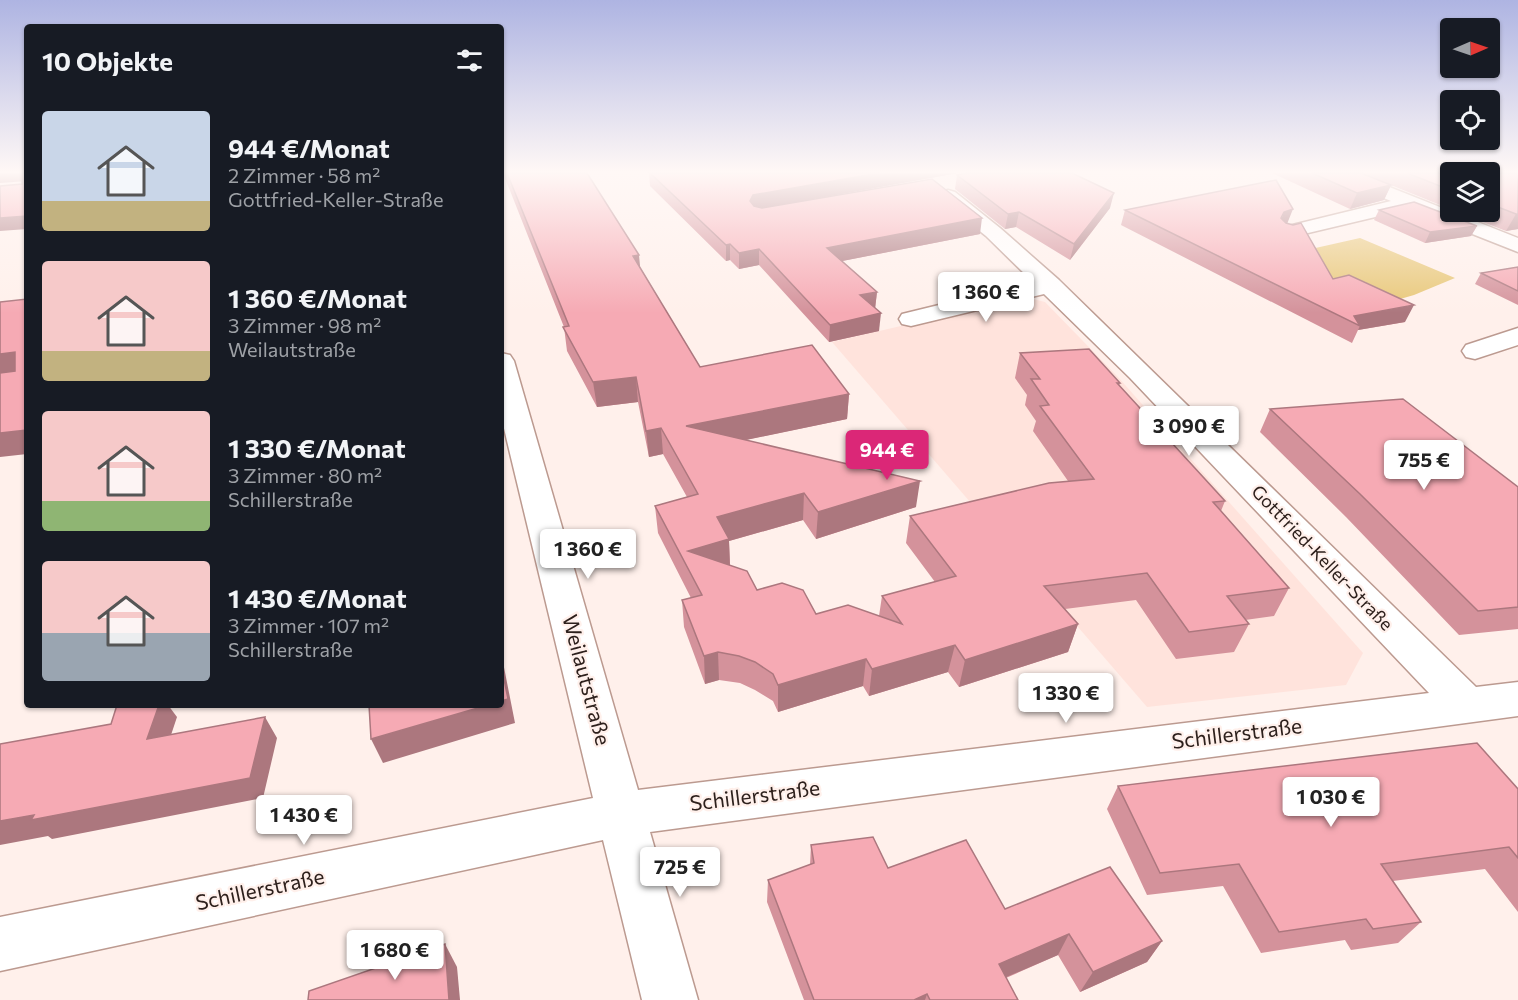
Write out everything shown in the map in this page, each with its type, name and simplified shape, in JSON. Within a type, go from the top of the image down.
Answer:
[{"type":"street","name":"Gottfried-Keller-Straße","points":[[978,220],[1051,285],[1140,372],[1466,704]]},
{"type":"street","points":[[1287,232],[1338,220]]},
{"type":"street","points":[[1455,220],[1518,246]]},
{"type":"street","points":[[911,319],[1051,285]]},
{"type":"street","points":[[1475,351],[1518,336]]},
{"type":"street","name":"Weilautstraße","points":[[504,372],[670,1000]]},
{"type":"street","name":"Schillerstraße","points":[[0,944],[622,814],[1518,699]]},
{"type":"shaded area","points":[[1360,238],[1455,278],[1414,295],[1376,306],[1271,258]]},
{"type":"shaded area","points":[[1025,297],[1045,302],[1118,377],[1363,653],[1346,685],[1147,707],[832,342]]},
{"type":"building","points":[[526,220],[617,220],[639,255],[633,256],[700,367],[812,345],[849,394],[686,426],[920,481],[818,512],[804,493],[717,517],[729,539],[688,551],[747,571],[757,590],[782,583],[803,590],[816,614],[848,605],[902,624],[882,596],[956,576],[910,516],[1049,483],[1094,479],[1040,406],[1049,405],[1031,379],[1040,379],[1020,353],[1089,349],[1120,383],[1117,383],[1225,501],[1213,502],[1289,588],[1227,596],[1249,624],[1189,632],[1147,573],[1044,586],[1078,624],[965,660],[955,645],[872,669],[866,659],[778,685],[773,674],[755,662],[718,652],[704,656],[682,600],[702,595],[655,506],[698,494],[661,428],[646,431],[636,377],[593,382],[563,327],[569,326]]},
{"type":"building","points":[[699,220],[973,220],[827,248],[877,292],[860,295],[881,313],[830,325],[759,249],[739,253],[730,244],[726,245]]},
{"type":"building","points":[[1032,220],[1093,220],[1074,244]]},
{"type":"building","points":[[1145,220],[1283,220],[1293,225],[1301,223],[1333,279],[1349,275],[1414,305],[1354,316],[1360,326]]},
{"type":"building","points":[[1401,220],[1440,220],[1440,222],[1466,222],[1477,226],[1430,232]]},
{"type":"building","points":[[1518,267],[1518,291],[1481,273]]},
{"type":"building","points":[[24,299],[24,430],[0,433],[0,373],[15,371],[15,352],[0,354],[0,302]]},
{"type":"building","points":[[1403,399],[1518,487],[1518,607],[1478,611],[1270,409]]},
{"type":"building","points":[[504,679],[508,699],[504,700]]},
{"type":"building","points":[[116,708],[158,708],[147,739],[265,717],[250,778],[31,820],[34,815],[0,821],[0,744],[111,724]]},
{"type":"building","points":[[369,708],[478,708],[371,739]]},
{"type":"building","points":[[1477,743],[1518,789],[1518,858],[1509,847],[1381,864],[1421,922],[1373,929],[1366,919],[1279,932],[1239,864],[1160,873],[1118,786]]},
{"type":"building","points":[[873,837],[888,868],[966,840],[1005,909],[1110,867],[1162,941],[1093,972],[1069,934],[999,964],[1018,1000],[930,1000],[927,994],[914,1000],[814,1000],[768,880],[814,863],[811,845]]},
{"type":"building","points":[[445,944],[449,1000],[308,1000],[309,991]]}]
